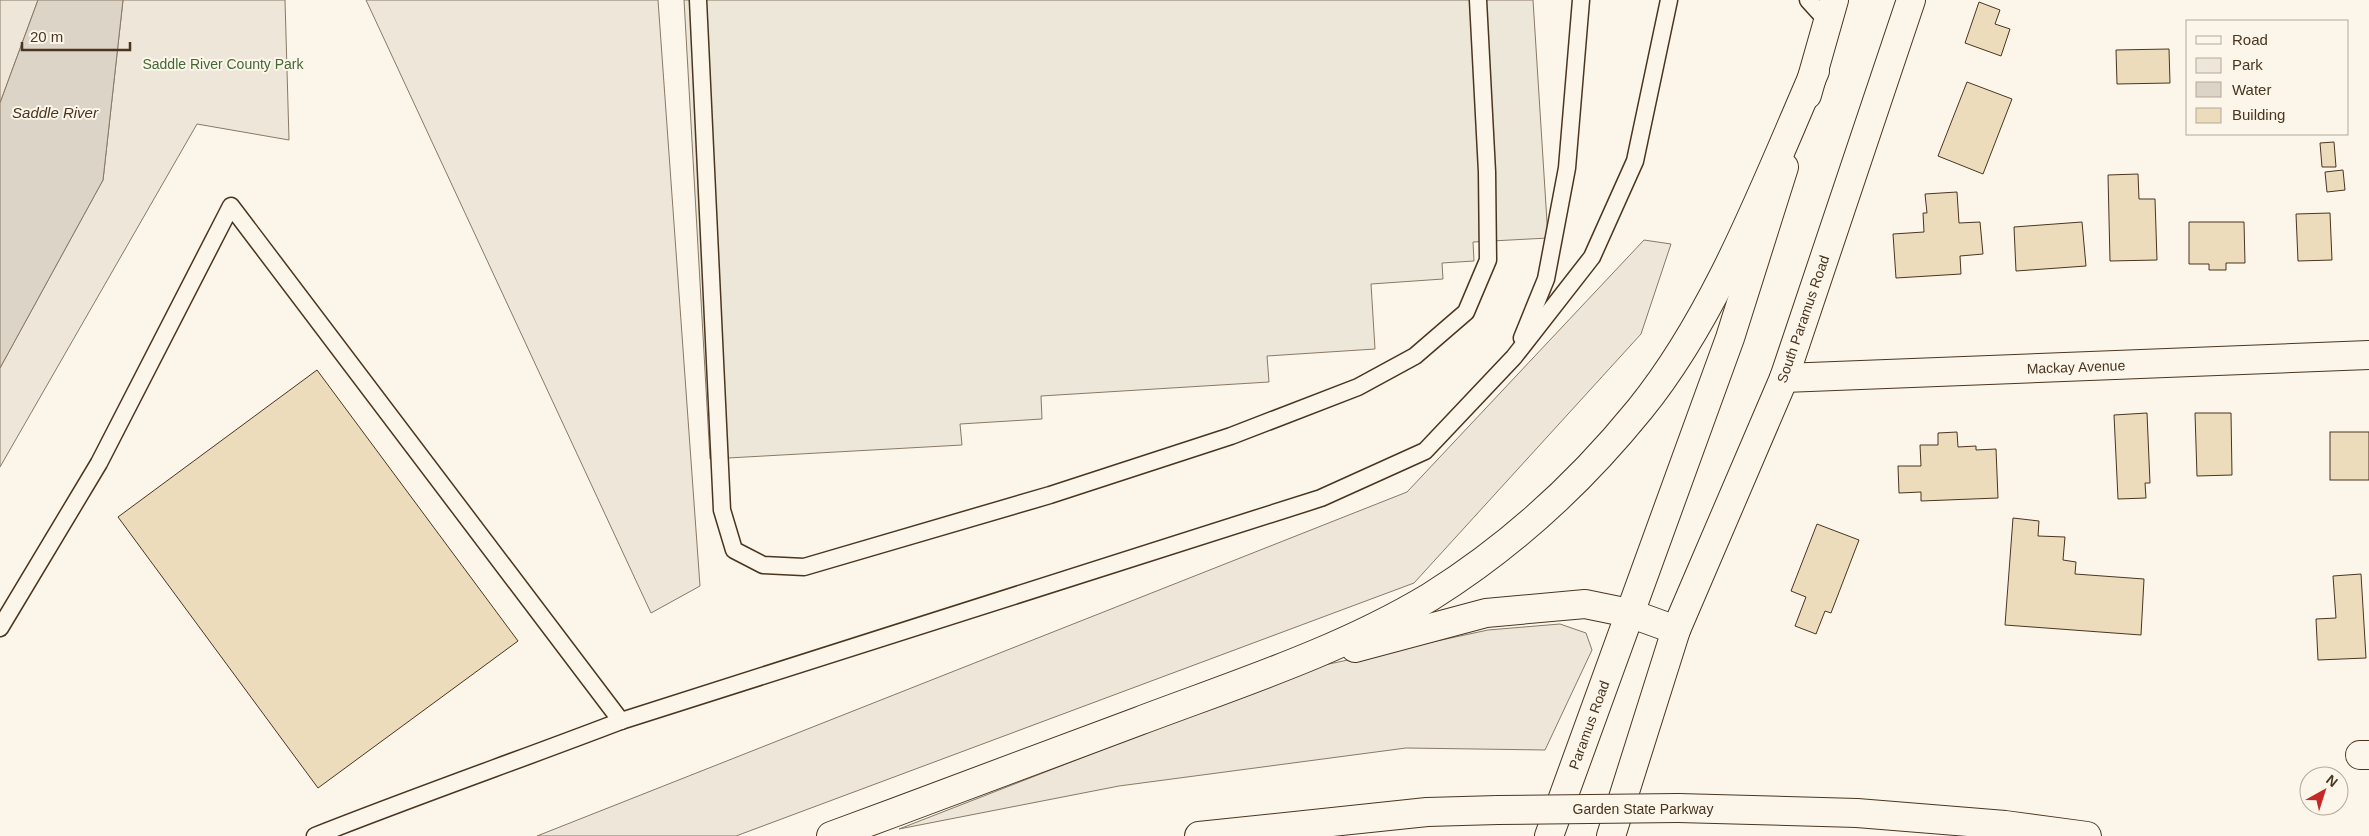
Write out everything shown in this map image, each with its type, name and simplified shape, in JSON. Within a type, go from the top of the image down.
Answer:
[{"type":"main road","name":"South Paramus Road","points":[[1676,630],[1784,378],[1910,0]]},
{"type":"main road","points":[[1629,613],[1730,338],[1831,11]]},
{"type":"main road","points":[[831,836],[1250,679],[1346,640],[1429,597],[1513,540],[1581,477],[1641,408],[1696,328],[1755,210],[1814,71]]},
{"type":"main road","name":"Mackay Avenue","points":[[1784,378],[2369,356]]},
{"type":"main road","points":[[1250,679],[1372,643],[1486,614],[1585,604],[1629,613],[1676,630],[1611,836]]},
{"type":"main road","name":"Paramus Road","points":[[1549,836],[1629,613]]},
{"type":"main road","name":"Garden State Parkway","points":[[1199,836],[1427,812],[1678,808],[1857,813],[2005,825],[2087,836]]},
{"type":"lane","points":[[698,0],[722,510],[734,550],[763,565],[804,567],[1050,495],[1231,436],[1358,387],[1415,356],[1466,312],[1488,260],[1487,172],[1478,0]]},
{"type":"lane","points":[[1514,357],[1546,279],[1567,168],[1581,0]]},
{"type":"lane","points":[[1808,0],[1831,11]]},
{"type":"lane","points":[[315,836],[421,793],[522,759],[621,721],[1321,498],[1426,450],[1514,357],[1592,257],[1635,161],[1671,3]]},
{"type":"lane","points":[[0,628],[99,462],[231,206],[621,721]]},
{"type":"green space","points":[[0,0],[38,0],[0,103]]},
{"type":"green space","name":"Saddle River County Park","points":[[123,0],[285,0],[289,140],[197,124],[0,467],[0,368],[103,180]]},
{"type":"green space","points":[[366,0],[658,0],[700,586],[651,613]]},
{"type":"green space","points":[[1644,240],[1671,244],[1641,334],[1414,583],[736,836],[537,836],[1407,492]]},
{"type":"green space","points":[[1560,624],[1586,633],[1592,650],[1545,750],[1406,748],[1119,786],[899,829],[1315,667],[1488,630]]},
{"type":"shaded area","points":[[684,0],[1533,0],[1548,238],[1473,242],[1474,261],[1442,263],[1443,279],[1371,284],[1375,349],[1267,356],[1269,382],[1041,396],[1042,419],[960,424],[962,445],[710,459]]},
{"type":"water","name":"Saddle River","points":[[38,0],[123,0],[103,180],[0,368],[0,103]]},
{"type":"building","points":[[1979,2],[2000,10],[1995,24],[2010,29],[2001,56],[1965,43]]},
{"type":"building","points":[[2169,49],[2170,83],[2117,84],[2116,50]]},
{"type":"building","points":[[1967,82],[2012,99],[1983,174],[1938,156]]},
{"type":"building","points":[[2334,142],[2336,167],[2322,167],[2320,143]]},
{"type":"building","points":[[2343,170],[2345,190],[2327,192],[2325,172]]},
{"type":"building","points":[[2138,174],[2139,199],[2155,199],[2157,260],[2110,261],[2108,175]]},
{"type":"building","points":[[1957,192],[1959,223],[1980,222],[1983,254],[1960,256],[1961,274],[1896,278],[1893,234],[1924,232],[1923,213],[1927,213],[1925,194]]},
{"type":"building","points":[[2330,213],[2332,260],[2298,261],[2296,214]]},
{"type":"building","points":[[2082,222],[2086,266],[2016,271],[2014,227]]},
{"type":"building","points":[[2189,222],[2244,222],[2245,263],[2226,263],[2226,270],[2209,270],[2209,264],[2189,264]]},
{"type":"building","points":[[317,370],[518,641],[318,788],[118,517]]},
{"type":"building","points":[[2147,413],[2150,483],[2145,483],[2146,498],[2118,499],[2114,415]]},
{"type":"building","points":[[2195,413],[2231,413],[2232,475],[2197,476]]},
{"type":"building","points":[[1957,432],[1958,447],[1976,446],[1976,450],[1996,449],[1998,498],[1921,501],[1921,492],[1899,493],[1898,466],[1921,466],[1920,445],[1938,445],[1938,433]]},
{"type":"building","points":[[2330,432],[2369,432],[2369,480],[2330,480]]},
{"type":"building","points":[[2013,518],[2039,521],[2038,536],[2065,537],[2063,560],[2076,562],[2075,574],[2144,579],[2141,635],[2005,625]]},
{"type":"building","points":[[1817,524],[1859,540],[1831,613],[1825,611],[1816,634],[1795,626],[1806,597],[1791,591]]},
{"type":"building","points":[[2361,574],[2366,658],[2318,660],[2316,619],[2336,618],[2333,576]]}]
